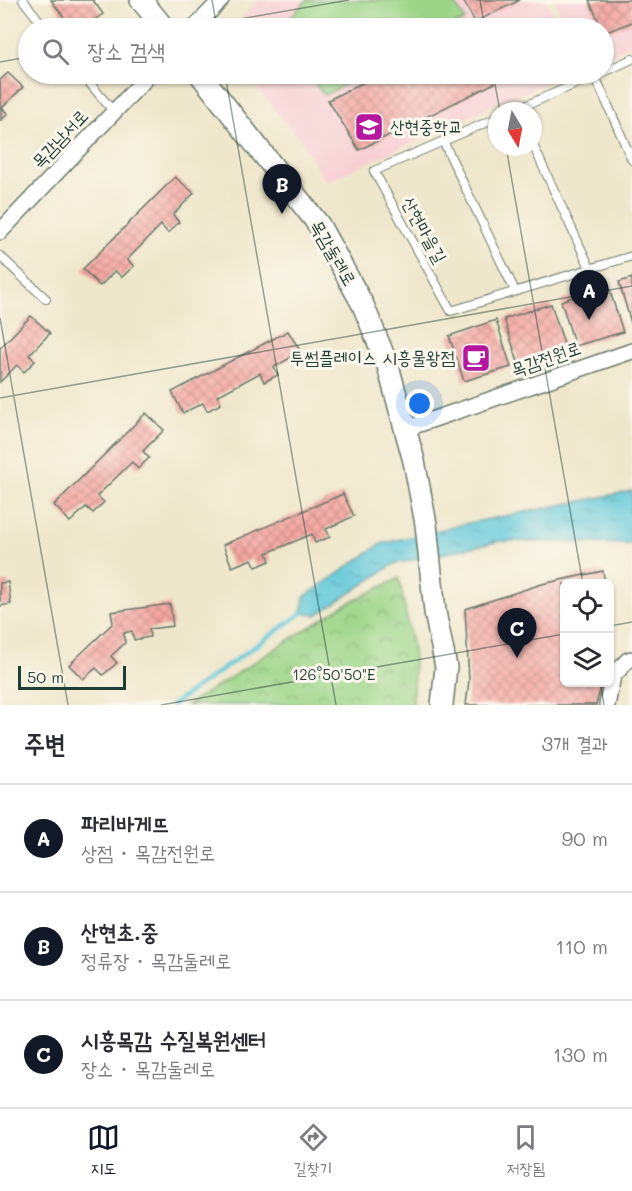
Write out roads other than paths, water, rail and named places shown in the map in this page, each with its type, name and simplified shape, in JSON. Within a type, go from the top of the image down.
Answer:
[{"type":"street","points":[[141,0],[156,18]]},
{"type":"street","points":[[204,18],[221,0]]},
{"type":"street","name":"목감남서로","points":[[0,232],[140,84]]},
{"type":"street","name":"목감둘레로","points":[[208,84],[319,225],[363,305],[388,366],[414,461],[426,524],[435,612],[446,667]]},
{"type":"street","name":"목감전원로","points":[[405,429],[632,351]]},
{"type":"street","points":[[607,705],[614,676],[628,660],[632,659]]},
{"type":"street","points":[[435,705],[446,667]]},
{"type":"street","points":[[442,705],[446,667]]},
{"type":"street","points":[[446,667],[448,705]]},
{"type":"lane","points":[[23,0],[37,18]]},
{"type":"lane","points":[[614,67],[632,59]]},
{"type":"lane","points":[[90,84],[113,111]]},
{"type":"lane","points":[[533,102],[574,84]]},
{"type":"lane","points":[[601,84],[632,160]]},
{"type":"lane","name":"산현마을길","points":[[488,122],[374,171],[451,311],[632,256]]},
{"type":"lane","points":[[443,141],[516,291]]},
{"type":"lane","points":[[538,156],[590,268]]},
{"type":"lane","points":[[0,256],[46,299]]},
{"type":"water","points":[[632,491],[632,544],[501,541],[394,564],[317,615],[302,613],[304,597],[381,544],[464,524]]},
{"type":"waterway","points":[[172,705],[302,613]]},
{"type":"place","name":"산현중학교","points":[[369,127]]},
{"type":"place","name":"산현초.중","points":[[282,214]]},
{"type":"place","name":"파리바게뜨","points":[[589,320]]},
{"type":"place","name":"투썸플레이스 시흥물왕점","points":[[476,358]]},
{"type":"place","name":"시흥목감 수질복원센터","points":[[517,658]]}]
